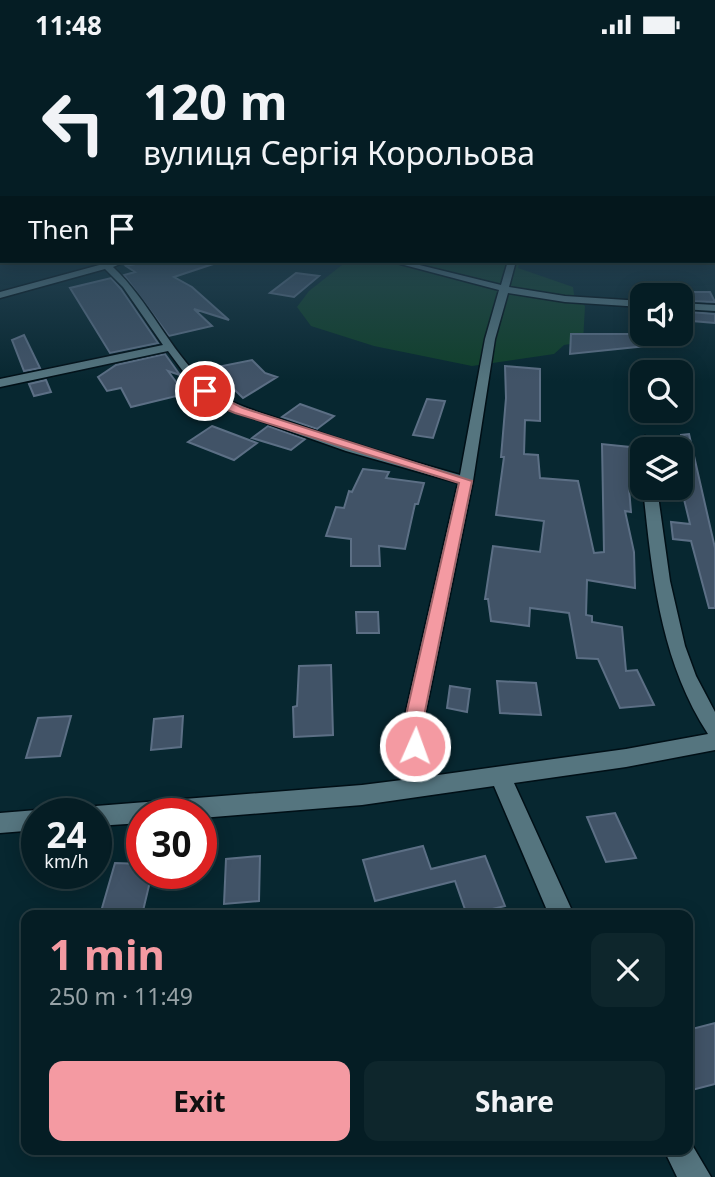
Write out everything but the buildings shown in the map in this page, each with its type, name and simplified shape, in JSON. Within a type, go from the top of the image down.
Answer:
[{"type":"street","points":[[0,295],[71,276]]},
{"type":"street","points":[[117,276],[127,285],[205,391],[229,407],[466,481]]},
{"type":"street","points":[[452,276],[505,289],[565,299],[630,303]]},
{"type":"street","points":[[422,787],[414,724],[466,481],[490,339],[508,276]]},
{"type":"street","points":[[693,307],[715,308]]},
{"type":"street","points":[[0,383],[171,347]]},
{"type":"street","points":[[652,500],[660,567],[684,672],[696,703],[715,728]]},
{"type":"street","points":[[112,814],[318,800],[626,758],[715,741]]},
{"type":"street","points":[[500,776],[560,910]]},
{"type":"street","points":[[0,823],[21,821]]},
{"type":"street","points":[[682,1155],[695,1177]]},
{"type":"green space","points":[[328,276],[540,276],[573,287],[574,295],[585,306],[583,342],[564,345],[554,354],[472,366],[374,346],[311,326],[297,307],[309,291]]},
{"type":"route","points":[[205,391],[219,402],[239,411],[466,481],[416,711],[415,746]]}]
